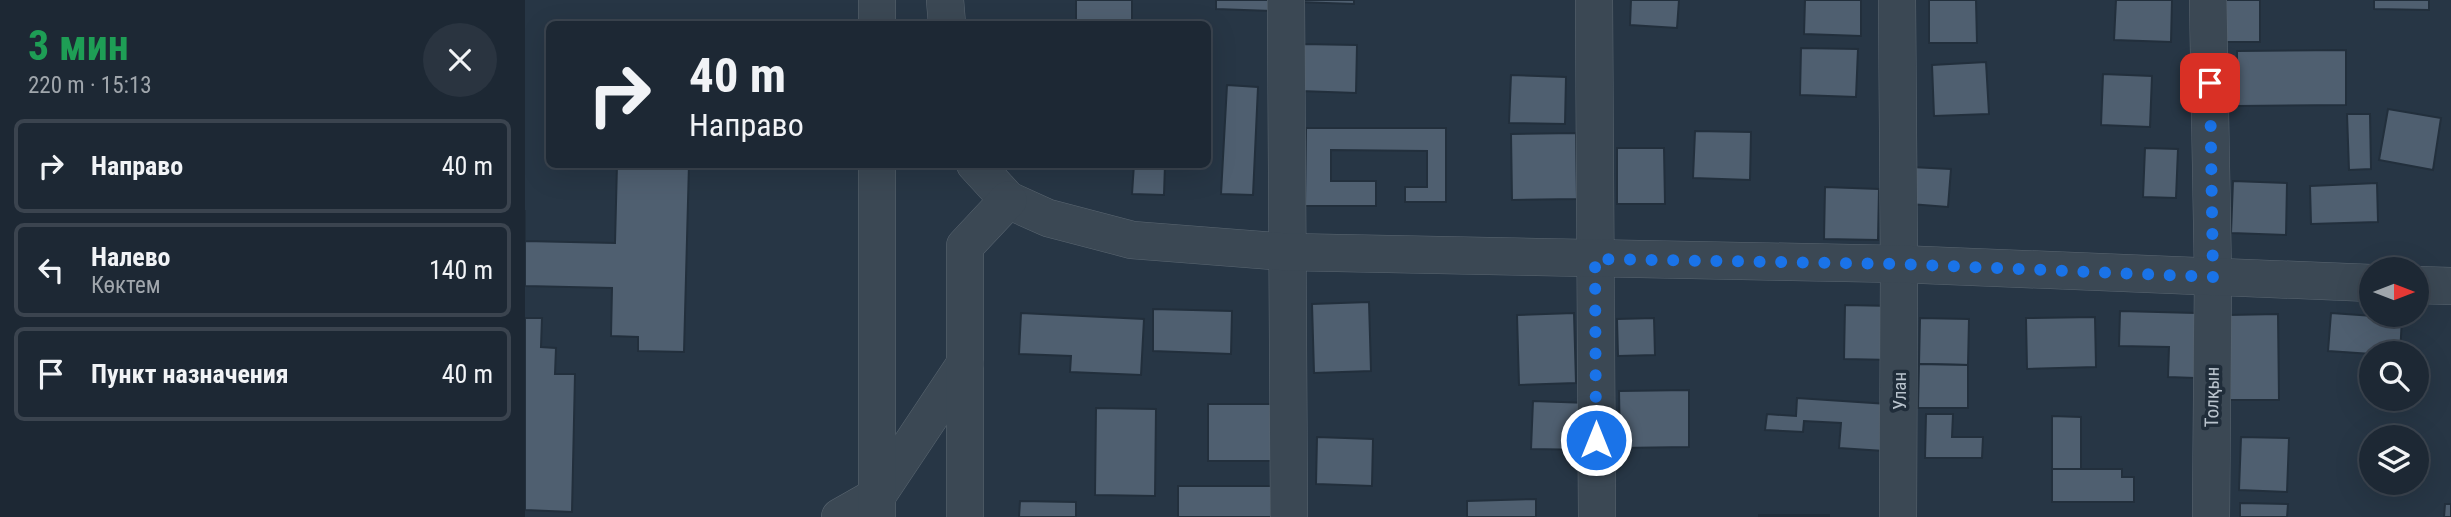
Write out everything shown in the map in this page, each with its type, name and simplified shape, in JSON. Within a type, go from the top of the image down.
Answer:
[{"type":"street","points":[[877,0],[877,21]]},
{"type":"street","points":[[945,0],[947,21]]},
{"type":"street","points":[[1286,0],[1289,517]]},
{"type":"street","points":[[1594,0],[1597,517]]},
{"type":"street","name":"Улан","points":[[1896,0],[1898,517]]},
{"type":"street","name":"Толқын","points":[[2209,0],[2213,277],[2211,517]]},
{"type":"street","points":[[877,168],[877,507]]},
{"type":"street","points":[[979,168],[1008,200],[1048,218],[1132,240],[1287,252],[1899,264],[2359,283]]},
{"type":"street","points":[[965,517],[965,246],[1008,200]]},
{"type":"street","points":[[2429,285],[2451,286]]},
{"type":"street","points":[[841,517],[877,507],[965,364]]},
{"type":"building","points":[[1076,0],[1132,0],[1132,21],[1076,21]]},
{"type":"building","points":[[1216,0],[1272,0],[1272,11],[1216,9]]},
{"type":"building","points":[[1354,0],[1354,4],[1298,2]]},
{"type":"building","points":[[1631,0],[1679,0],[1677,28],[1630,25]]},
{"type":"building","points":[[1805,0],[1861,0],[1861,36],[1804,34]]},
{"type":"building","points":[[1929,0],[1976,0],[1977,43],[1929,43]]},
{"type":"building","points":[[2116,0],[2172,0],[2171,42],[2114,40]]},
{"type":"building","points":[[2222,0],[2260,0],[2260,42],[2221,42]]},
{"type":"building","points":[[2374,0],[2429,0],[2429,10],[2374,9]]},
{"type":"building","points":[[1302,44],[1357,45],[1356,93],[1300,91]]},
{"type":"building","points":[[1801,48],[1858,49],[1856,97],[1800,95]]},
{"type":"building","points":[[2346,50],[2346,105],[2237,106],[2237,51]]},
{"type":"building","points":[[1986,62],[1989,114],[1934,116],[1932,65]]},
{"type":"building","points":[[2103,74],[2152,76],[2150,127],[2101,125]]},
{"type":"building","points":[[1511,75],[1566,77],[1565,124],[1509,123]]},
{"type":"building","points":[[1227,85],[1258,87],[1253,195],[1221,194]]},
{"type":"building","points":[[2388,109],[2441,118],[2433,170],[2379,160]]},
{"type":"building","points":[[2347,114],[2370,114],[2371,169],[2349,170]]},
{"type":"building","points":[[1306,128],[1446,128],[1446,202],[1405,202],[1405,187],[1427,187],[1427,151],[1331,150],[1331,181],[1376,181],[1376,206],[1305,206]]},
{"type":"building","points":[[1695,131],[1751,132],[1750,180],[1693,178]]},
{"type":"building","points":[[1576,133],[1577,199],[1512,200],[1511,134]]},
{"type":"building","points":[[1617,148],[1664,148],[1665,204],[1617,204]]},
{"type":"building","points":[[2145,148],[2178,149],[2176,198],[2143,197]]},
{"type":"building","points":[[1911,167],[1951,169],[1948,207],[1910,204]]},
{"type":"building","points":[[617,168],[689,168],[684,352],[638,351],[638,337],[611,336],[612,288],[525,286],[525,241],[615,243]]},
{"type":"building","points":[[1134,168],[1165,168],[1164,195],[1132,194]]},
{"type":"building","points":[[2233,181],[2287,183],[2286,235],[2231,233]]},
{"type":"building","points":[[2377,183],[2378,222],[2311,224],[2310,186]]},
{"type":"building","points":[[1825,187],[1879,189],[1878,240],[1824,239]]},
{"type":"building","points":[[1369,302],[1371,371],[1314,373],[1312,304]]},
{"type":"building","points":[[1845,305],[1893,306],[1891,360],[1844,359]]},
{"type":"building","points":[[1153,309],[1232,311],[1231,354],[1153,351]]},
{"type":"building","points":[[2120,311],[2196,313],[2195,378],[2168,377],[2169,347],[2119,346]]},
{"type":"building","points":[[1021,313],[1144,319],[1141,375],[1070,372],[1071,356],[1019,354]]},
{"type":"building","points":[[1574,313],[1576,383],[1519,385],[1517,315]]},
{"type":"building","points":[[2331,313],[2359,315],[2359,327],[2402,327],[2401,341],[2359,341],[2359,353],[2328,351]]},
{"type":"building","points":[[2278,314],[2279,400],[2228,400],[2228,315]]},
{"type":"building","points":[[2095,317],[2096,367],[2027,369],[2026,318]]},
{"type":"building","points":[[525,318],[542,318],[541,347],[556,348],[555,374],[575,374],[572,512],[525,510]]},
{"type":"building","points":[[1654,318],[1655,355],[1618,356],[1617,319]]},
{"type":"building","points":[[1920,318],[1969,319],[1968,365],[1919,364]]},
{"type":"building","points":[[1919,364],[1968,365],[1968,408],[1918,408]]},
{"type":"building","points":[[1689,390],[1689,447],[1620,448],[1619,391]]},
{"type":"building","points":[[1797,398],[1888,404],[1884,451],[1839,448],[1841,423],[1804,421],[1803,432],[1765,430],[1767,414],[1796,416]]},
{"type":"building","points":[[1533,401],[1589,403],[1588,450],[1531,449]]},
{"type":"building","points":[[1208,404],[1277,404],[1278,461],[1208,461]]},
{"type":"building","points":[[1096,408],[1156,409],[1155,496],[1095,495]]},
{"type":"building","points":[[1926,414],[1953,414],[1952,437],[1983,437],[1982,458],[1925,458]]},
{"type":"building","points":[[2052,416],[2081,417],[2081,469],[2052,469]]},
{"type":"building","points":[[1317,437],[1373,439],[1372,486],[1316,484]]},
{"type":"building","points":[[2241,437],[2289,438],[2287,492],[2239,490]]},
{"type":"building","points":[[2052,469],[2122,469],[2122,477],[2134,477],[2134,502],[2052,502]]},
{"type":"building","points":[[1178,486],[1278,486],[1278,517],[1178,517]]},
{"type":"building","points":[[1536,499],[1536,517],[1467,517],[1467,501]]},
{"type":"building","points":[[1020,501],[1076,502],[1076,517],[1019,517]]},
{"type":"building","points":[[2240,503],[2288,504],[2287,517],[2240,517]]},
{"type":"building","points":[[2445,504],[2451,504],[2451,517],[2444,517]]},
{"type":"building","points":[[1829,515],[1829,517],[1759,517]]},
{"type":"route","points":[[1596,440],[1595,259],[1899,264],[2213,277],[2210,83]]}]
